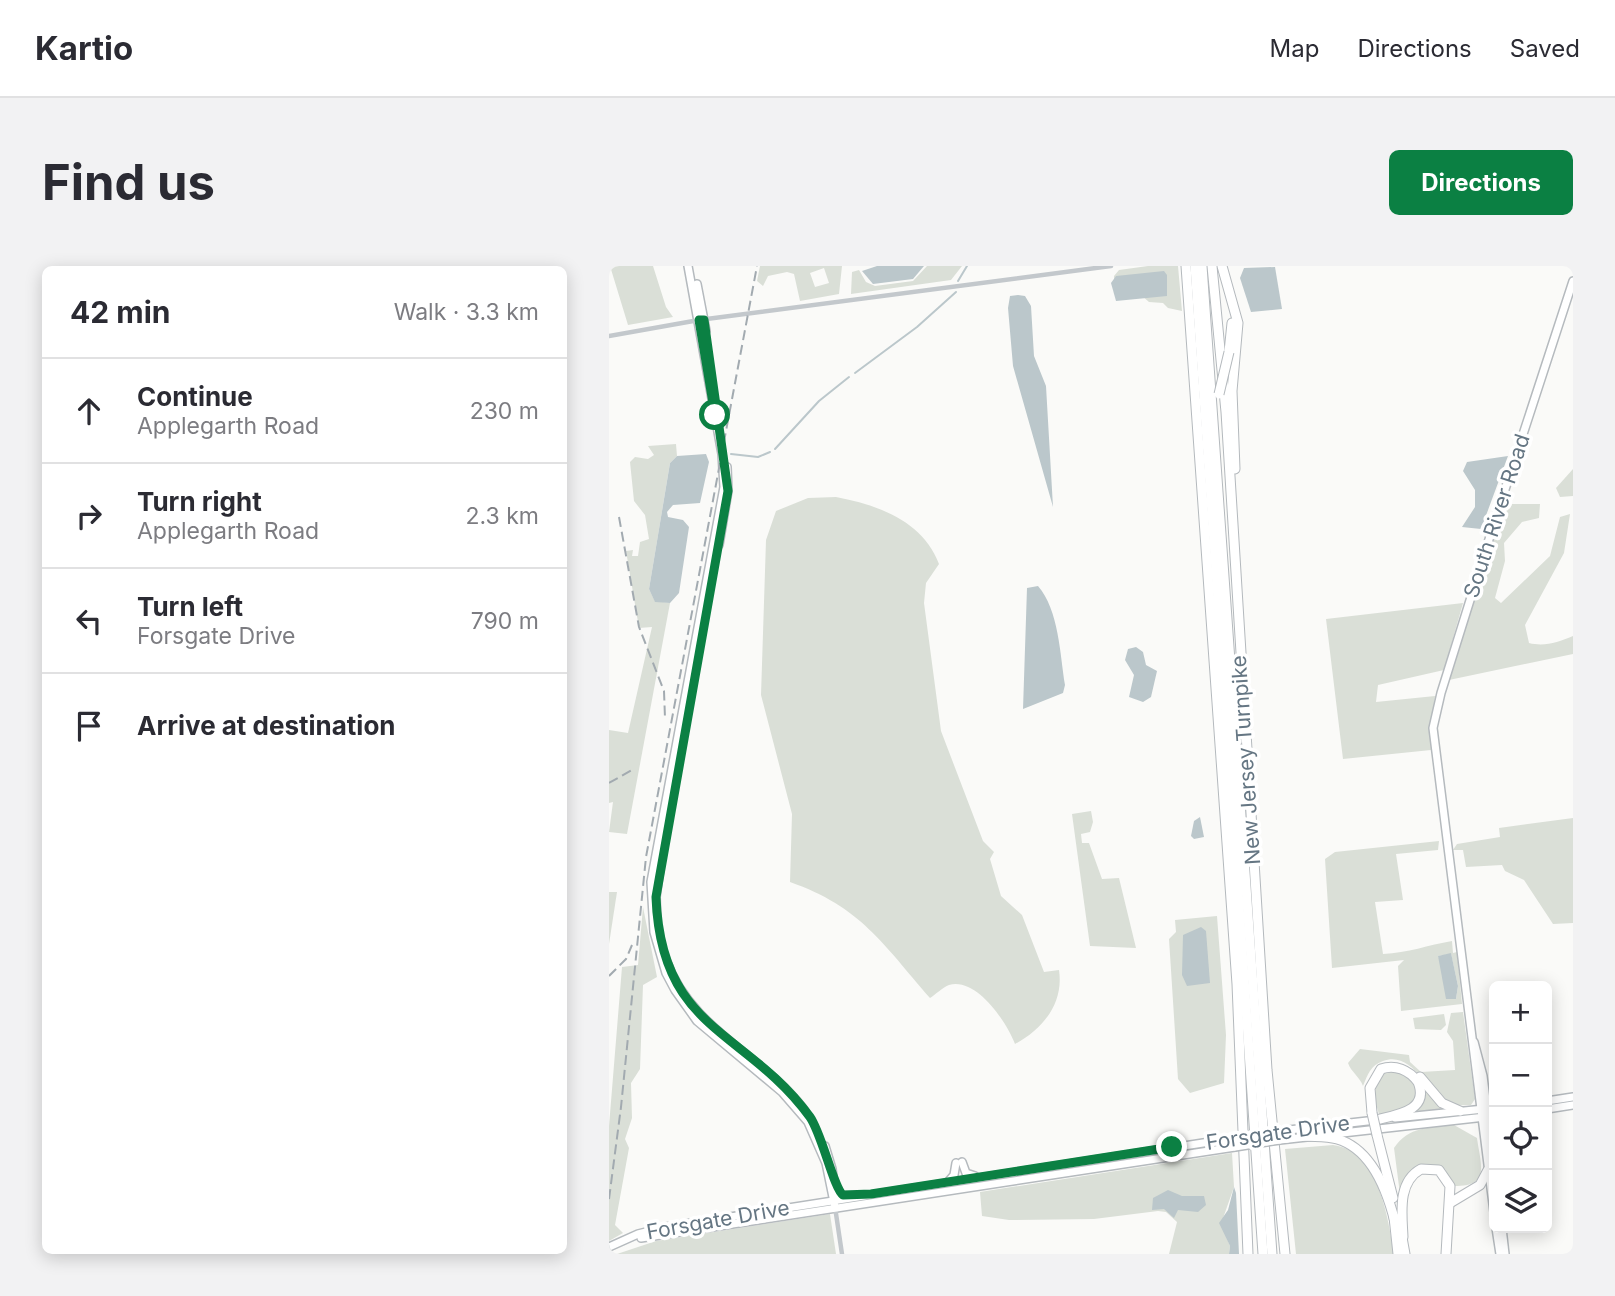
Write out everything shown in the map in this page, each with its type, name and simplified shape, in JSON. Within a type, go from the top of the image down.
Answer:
[{"type":"highway","name":"New Jersey Turnpike","points":[[1186,266],[1238,1008],[1248,1254]]},
{"type":"highway","name":"New Jersey Turnpike","points":[[1195,266],[1259,1202],[1260,1254]]},
{"type":"highway","name":"New Jersey Turnpike","points":[[1202,266],[1273,1254]]},
{"type":"highway","name":"New Jersey Turnpike","points":[[1212,266],[1226,412],[1287,1254]]},
{"type":"highway","points":[[1221,266],[1232,318],[1229,352],[1219,394],[1226,594]]},
{"type":"highway","points":[[1221,266],[1238,330],[1232,391],[1235,442],[1234,544]]},
{"type":"highway","points":[[1398,1254],[1395,1222],[1366,1093],[1369,1079],[1378,1067],[1387,1063],[1410,1070],[1442,1103],[1460,1111]]},
{"type":"highway","points":[[1398,1068],[1418,1082],[1421,1095],[1415,1107],[1406,1112],[1372,1115],[1370,1088],[1381,1069],[1398,1068]]},
{"type":"highway","points":[[1376,1135],[1403,1237]]},
{"type":"highway","points":[[1304,1136],[1336,1139],[1360,1152],[1379,1178],[1395,1222]]},
{"type":"highway","points":[[1405,1254],[1404,1192],[1417,1172],[1430,1168],[1442,1172],[1451,1186],[1446,1254]]},
{"type":"highway","points":[[1450,1203],[1480,1185],[1489,1170]]},
{"type":"main road","points":[[689,266],[702,320],[728,491],[662,850],[656,897],[657,923],[667,963],[691,1005],[707,1023],[799,1104],[824,1144],[835,1185],[834,1202]]},
{"type":"main road","name":"South River Road","points":[[1474,1042],[1434,753],[1434,722],[1444,683],[1573,281]]},
{"type":"main road","points":[[702,320],[722,454],[724,486],[651,881],[654,932],[666,973],[697,1021],[782,1092],[808,1122],[826,1163],[834,1202]]},
{"type":"main road","points":[[1474,1042],[1478,1047],[1489,1112],[1483,1130]]},
{"type":"main road","points":[[1474,1042],[1489,1112]]},
{"type":"main road","points":[[1552,1100],[1573,1097]]},
{"type":"main road","points":[[1552,1108],[1573,1105]]},
{"type":"main road","name":"Forsgate Drive","points":[[834,1202],[1304,1136],[1472,1118],[1489,1112]]},
{"type":"main road","name":"Forsgate Drive","points":[[609,1249],[649,1236],[871,1194],[1372,1115],[1489,1112]]},
{"type":"main road","points":[[1472,1118],[1483,1130],[1489,1158]]},
{"type":"main road","points":[[947,1182],[954,1175],[959,1163],[968,1174],[987,1176]]},
{"type":"main road","points":[[835,1185],[843,1195],[871,1194]]},
{"type":"main road","points":[[1497,1233],[1503,1254]]},
{"type":"main road","points":[[1502,1233],[1503,1254]]},
{"type":"street","points":[[609,336],[702,320],[1111,266]]},
{"type":"street","points":[[834,1202],[842,1254]]},
{"type":"shaded area","points":[[610,266],[653,266],[666,307],[673,317],[628,325]]},
{"type":"shaded area","points":[[760,266],[842,266],[839,294],[800,301],[794,274],[787,272],[768,276],[763,286],[757,281]],"holes":[[[824,268],[829,283],[815,287],[810,273]]]},
{"type":"shaded area","points":[[877,266],[924,266],[913,279],[873,284],[862,271]]},
{"type":"shaded area","points":[[927,266],[962,266],[951,280],[851,294],[852,272],[859,270],[866,282],[875,286],[913,281]]},
{"type":"shaded area","points":[[1178,266],[1182,311],[1168,308],[1163,303],[1149,302],[1141,295],[1114,283],[1114,276],[1119,270]]},
{"type":"shaded area","points":[[1275,267],[1282,309],[1251,312],[1240,278],[1244,268]]},
{"type":"shaded area","points":[[1164,271],[1167,275],[1167,296],[1116,301],[1111,283],[1116,276]]},
{"type":"shaded area","points":[[1010,296],[1025,296],[1031,306],[1034,356],[1046,386],[1053,507],[1013,366],[1008,308]]},
{"type":"shaded area","points":[[676,444],[677,456],[670,463],[649,589],[655,601],[670,603],[627,834],[609,832],[613,802],[609,803],[609,730],[628,733],[652,627],[639,628],[626,551],[633,550],[632,556],[638,556],[640,542],[649,539],[645,515],[634,501],[630,462],[635,457],[648,459],[654,455],[648,446]]},
{"type":"shaded area","points":[[706,454],[709,462],[700,503],[673,505],[667,512],[668,517],[683,520],[689,527],[679,593],[670,603],[655,602],[649,589],[670,463],[677,456]]},
{"type":"shaded area","points":[[1508,456],[1481,529],[1462,527],[1475,507],[1475,490],[1463,471],[1467,462]]},
{"type":"shaded area","points":[[1573,469],[1573,496],[1560,497],[1556,488]]},
{"type":"shaded area","points":[[836,497],[868,505],[897,517],[922,537],[939,564],[926,583],[924,603],[941,731],[983,841],[994,852],[990,859],[1001,896],[1022,915],[1044,972],[1059,970],[1060,982],[1055,1004],[1043,1023],[1015,1044],[998,1014],[980,995],[960,984],[944,987],[930,998],[884,944],[853,915],[814,892],[790,882],[792,814],[761,695],[766,540],[776,511],[808,498]]},
{"type":"shaded area","points":[[1505,504],[1540,504],[1539,518],[1522,522],[1504,543],[1505,561],[1495,598],[1501,603],[1550,556],[1560,517],[1570,514],[1564,553],[1525,625],[1529,643],[1546,644],[1573,636],[1573,654],[1449,680]]},
{"type":"shaded area","points":[[1038,586],[1054,620],[1065,685],[1063,693],[1023,709],[1027,588]]},
{"type":"shaded area","points":[[1463,603],[1444,670],[1378,685],[1376,702],[1435,696],[1431,750],[1343,759],[1326,619]]},
{"type":"shaded area","points":[[1136,647],[1143,652],[1146,665],[1157,671],[1151,697],[1143,702],[1129,697],[1134,675],[1125,660],[1128,649]]},
{"type":"shaded area","points":[[1091,811],[1093,822],[1090,832],[1081,834],[1082,843],[1089,843],[1102,879],[1119,878],[1136,948],[1090,946],[1072,814]]},
{"type":"shaded area","points":[[1200,817],[1204,837],[1194,839],[1191,836],[1194,821]]},
{"type":"shaded area","points":[[1573,818],[1573,923],[1553,924],[1524,880],[1505,871],[1502,865],[1466,867],[1463,850],[1453,850],[1457,844],[1500,837],[1499,828]]},
{"type":"shaded area","points":[[1439,841],[1438,850],[1396,854],[1403,900],[1375,902],[1383,954],[1452,941],[1453,953],[1457,952],[1462,1004],[1401,1011],[1398,966],[1404,960],[1332,968],[1325,859],[1335,852]],"holes":[[[1451,954],[1458,986],[1456,999],[1438,956]]]},
{"type":"shaded area","points":[[609,892],[617,892],[609,944]]},
{"type":"shaded area","points":[[643,907],[657,977],[643,985],[640,1069],[631,1083],[632,1118],[625,1139],[629,1148],[615,1225],[623,1233],[609,1241],[609,1126],[622,967],[638,965]]},
{"type":"shaded area","points":[[1217,916],[1226,1035],[1224,1083],[1190,1093],[1178,1079],[1169,939],[1176,932],[1175,920]]},
{"type":"shaded area","points":[[1201,927],[1206,931],[1210,983],[1187,986],[1182,975],[1183,935]]},
{"type":"shaded area","points":[[1451,953],[1458,986],[1456,999],[1446,999],[1438,956]]},
{"type":"shaded area","points":[[1463,1012],[1475,1099],[1471,1105],[1449,1103],[1411,1067],[1393,1059],[1375,1065],[1363,1086],[1349,1066],[1348,1063],[1360,1049],[1409,1055],[1410,1062],[1421,1072],[1455,1070],[1453,1041],[1447,1032],[1451,1013]]},
{"type":"shaded area","points":[[1444,1014],[1446,1025],[1441,1030],[1415,1029],[1413,1018]]},
{"type":"shaded area","points":[[1392,1070],[1405,1076],[1413,1084],[1417,1091],[1415,1098],[1403,1109],[1379,1114],[1376,1087],[1384,1072]]},
{"type":"shaded area","points":[[1421,1083],[1449,1109],[1408,1114],[1418,1106]]},
{"type":"shaded area","points":[[1454,1125],[1477,1138],[1481,1166],[1478,1179],[1473,1183],[1452,1186],[1445,1169],[1428,1166],[1400,1194],[1394,1148],[1413,1132]]},
{"type":"shaded area","points":[[1333,1145],[1348,1150],[1361,1159],[1370,1172],[1384,1204],[1394,1254],[1296,1254],[1285,1149]]},
{"type":"shaded area","points":[[1232,1153],[1234,1187],[1221,1224],[1230,1246],[1229,1254],[1169,1254],[1177,1222],[1166,1212],[1094,1219],[1009,1220],[982,1216],[980,1192]]},
{"type":"shaded area","points":[[1234,1187],[1239,1254],[1229,1254],[1230,1246],[1219,1223],[1228,1210]]},
{"type":"shaded area","points":[[1168,1190],[1182,1196],[1204,1196],[1206,1205],[1198,1212],[1178,1210],[1174,1218],[1164,1209],[1152,1210],[1153,1198]]},
{"type":"shaded area","points":[[830,1214],[836,1254],[617,1254],[656,1241]]},
{"type":"waterway","points":[[958,281],[967,266]]},
{"type":"waterway","points":[[855,373],[917,327],[956,292]]},
{"type":"waterway","points":[[775,449],[819,401],[849,377]]},
{"type":"waterway","points":[[731,454],[758,457],[770,452]]},
{"type":"railway","points":[[609,1199],[646,857],[757,266]]},
{"type":"railway","points":[[619,517],[639,627],[664,691],[665,718]]},
{"type":"railway","points":[[609,783],[632,770]]},
{"type":"railway","points":[[609,976],[626,959],[632,945]]},
{"type":"route","points":[[715,415],[699,320],[704,320],[728,491],[662,850],[656,897],[661,943],[676,982],[707,1023],[789,1092],[811,1119],[828,1155],[835,1185],[843,1195],[871,1194],[1172,1147]]}]
